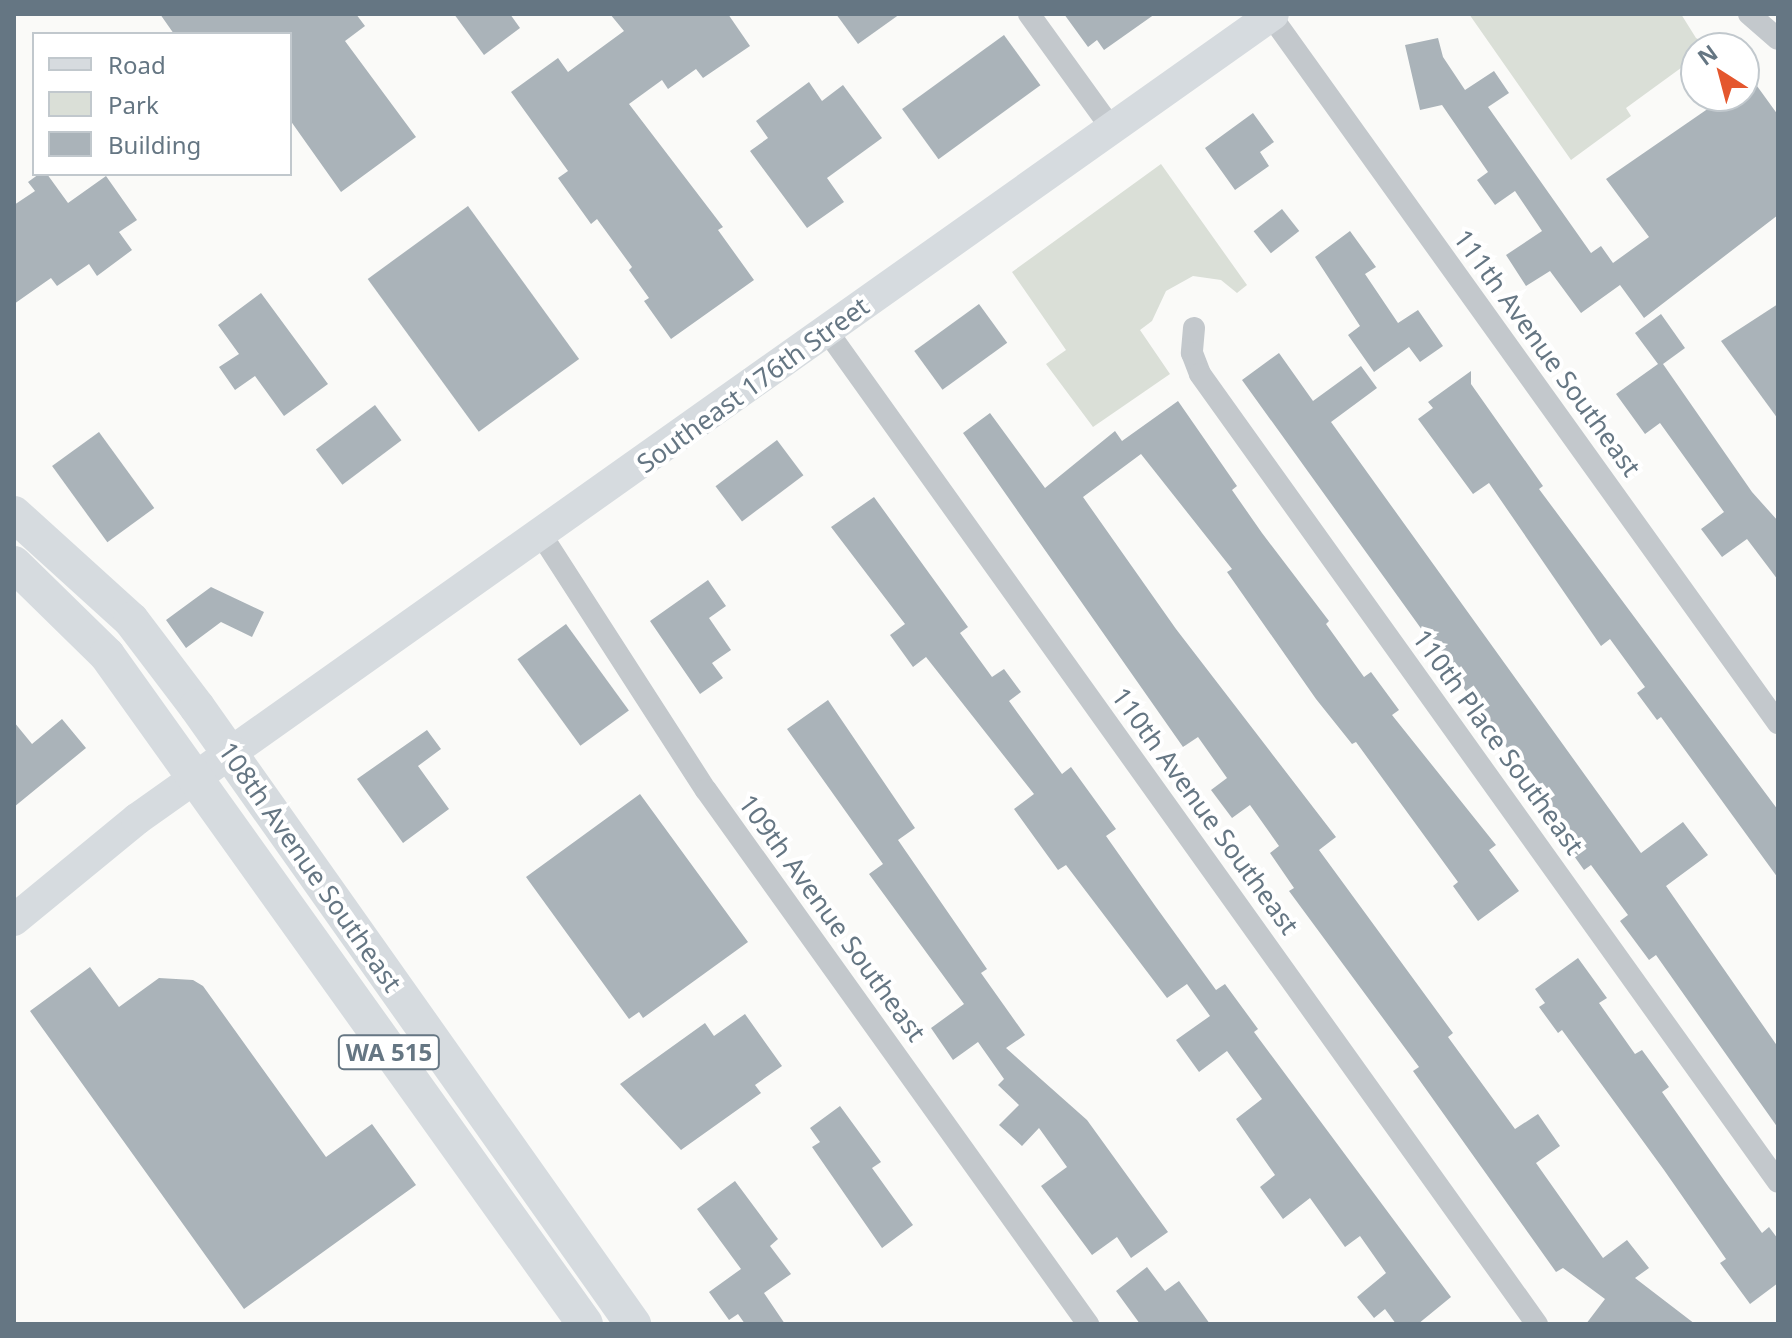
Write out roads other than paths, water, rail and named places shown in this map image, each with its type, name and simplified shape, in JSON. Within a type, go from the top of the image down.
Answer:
[{"type":"main road","name":"Southeast 176th Street","points":[[14,920],[56,881],[230,752],[542,536],[1272,15]]},
{"type":"main road","name":"108th Avenue Southeast","points":[[14,514],[131,620],[230,752],[633,1324]]},
{"type":"main road","name":"108th Avenue Southeast","points":[[14,564],[107,655],[585,1324]]},
{"type":"street","points":[[1029,14],[1112,129]]},
{"type":"street","points":[[1749,14],[1778,39]]},
{"type":"street","name":"111th Avenue Southeast","points":[[1272,15],[1778,723]]},
{"type":"street","name":"110th Place Southeast","points":[[1194,328],[1192,353],[1200,374],[1778,1182]]},
{"type":"street","name":"110th Avenue Southeast","points":[[827,331],[1537,1324]]},
{"type":"street","name":"109th Avenue Southeast","points":[[542,536],[706,790],[1088,1324]]}]
